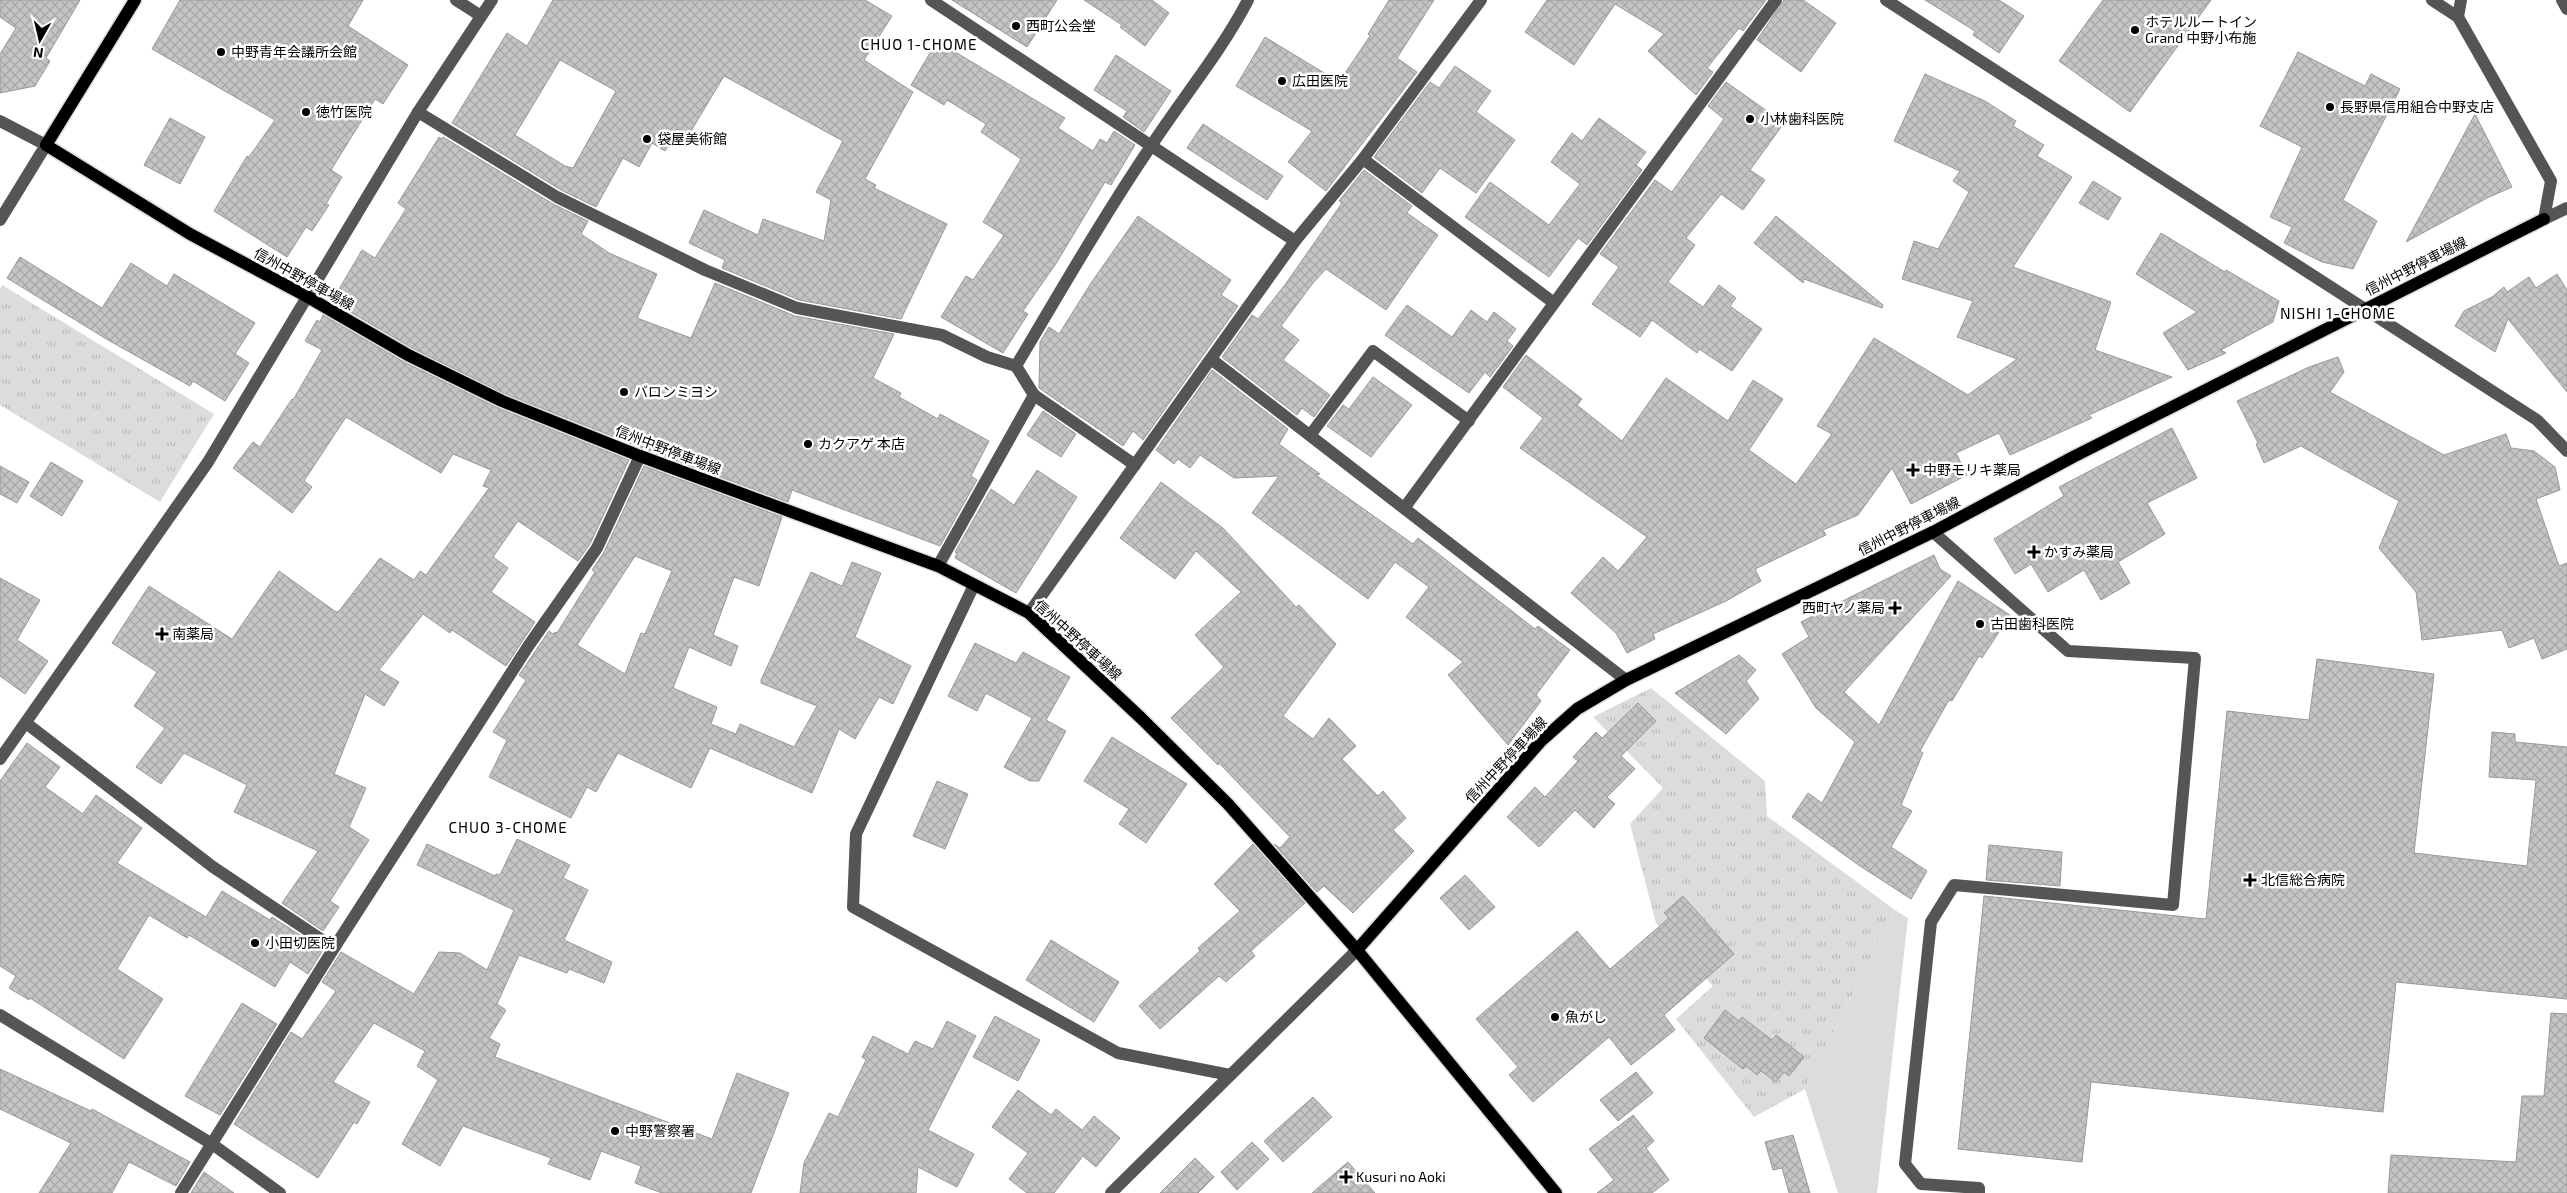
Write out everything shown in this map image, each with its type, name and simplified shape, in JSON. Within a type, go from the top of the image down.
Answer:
[{"type":"main road","points":[[46,145],[135,0]]},
{"type":"main road","name":"信州中野停車場線","points":[[46,145],[190,234],[306,296],[408,355],[502,401],[640,456],[938,566],[1029,613],[1141,718],[1228,804],[1357,950],[1556,1193]]},
{"type":"main road","name":"信州中野停車場線","points":[[1357,950],[1541,741],[1577,709],[1626,680],[1933,532],[2363,309],[2544,219]]},
{"type":"street","points":[[456,0],[481,16]]},
{"type":"street","points":[[0,759],[208,462],[418,112],[492,0]]},
{"type":"street","points":[[931,0],[1295,241]]},
{"type":"street","points":[[1016,366],[1089,242],[1151,146],[1234,27],[1248,0]]},
{"type":"street","points":[[1029,613],[1295,241],[1363,159],[1481,0]]},
{"type":"street","points":[[1405,507],[1776,0]]},
{"type":"street","points":[[1886,0],[2537,420],[2567,451]]},
{"type":"street","points":[[2432,0],[2458,17],[2552,181],[2544,219]]},
{"type":"street","points":[[2458,17],[2461,0]]},
{"type":"street","points":[[2562,0],[2567,9]]},
{"type":"street","points":[[418,112],[557,197],[705,270],[797,308],[942,335],[987,357],[1016,366],[1034,395],[1135,465]]},
{"type":"street","points":[[0,121],[46,145],[0,220]]},
{"type":"street","points":[[1363,159],[1554,302]]},
{"type":"street","points":[[2544,219],[2567,208]]},
{"type":"street","points":[[1311,434],[1373,351],[1468,421]]},
{"type":"street","points":[[1211,359],[1311,434],[1626,680]]},
{"type":"street","points":[[938,566],[1034,395]]},
{"type":"street","points":[[181,1193],[334,948],[529,645],[597,548],[640,456]]},
{"type":"street","points":[[1933,532],[2068,651],[2195,658],[2173,905],[1954,886],[1931,922],[1905,1164],[1920,1184],[1979,1188],[1980,1193]]},
{"type":"street","points":[[974,585],[856,834],[853,907],[1118,1053],[1230,1074]]},
{"type":"street","points":[[26,723],[213,867],[334,948]]},
{"type":"street","points":[[1111,1193],[1357,950]]},
{"type":"street","points":[[0,1015],[212,1144],[280,1193]]},
{"type":"green space","points":[[2,285],[214,414],[160,502],[0,405],[0,289]]},
{"type":"green space","points":[[1651,688],[1765,781],[1767,816],[1895,910],[1805,1089],[1754,1117],[1676,1019],[1713,986],[1656,923],[1630,824],[1663,788],[1593,717]]},
{"type":"green space","points":[[1895,910],[1908,918],[1877,1193],[1838,1193],[1805,1089]]},
{"type":"building","points":[[0,0],[80,0],[46,58],[50,61],[35,86],[0,93],[0,54],[16,28],[0,17]]},
{"type":"building","points":[[180,0],[363,0],[348,26],[408,65],[383,104],[375,99],[331,170],[342,177],[326,204],[329,205],[312,231],[306,227],[287,257],[214,211],[247,156],[249,157],[275,120],[152,49]]},
{"type":"building","points":[[553,0],[865,0],[892,16],[864,60],[913,92],[865,179],[876,185],[874,188],[947,224],[901,319],[799,300],[722,268],[725,260],[689,243],[704,210],[758,235],[763,219],[824,241],[831,200],[816,192],[843,141],[724,76],[688,136],[677,129],[665,151],[652,143],[639,167],[623,158],[596,207],[561,190],[452,123],[507,33],[527,46]],"holes":[[[560,60],[616,91],[573,168],[565,166],[515,135]]]},
{"type":"building","name":"西町公会堂","points":[[952,0],[1057,0],[1027,47]]},
{"type":"building","points":[[1084,0],[1152,0],[1169,13],[1145,46],[1120,27],[1122,25]]},
{"type":"building","points":[[1389,0],[1434,0],[1397,58],[1417,72],[1326,191],[1288,162],[1312,131],[1236,86],[1265,37],[1339,82],[1370,36],[1368,34]]},
{"type":"building","points":[[1547,0],[1766,0],[1743,31],[1739,28],[1707,68],[1713,72],[1696,95],[1648,51],[1664,34],[1615,4],[1574,65],[1525,32]]},
{"type":"building","points":[[1784,0],[1803,0],[1836,23],[1801,72],[1757,40]]},
{"type":"building","points":[[1925,0],[1999,0],[2024,16],[1999,53],[1973,35],[1975,31]]},
{"type":"building","name":"ホテルルートイン Grand 中野小布施","points":[[2103,0],[2211,0],[2130,112],[2059,61]]},
{"type":"building","points":[[937,41],[1065,118],[1058,128],[1093,151],[1100,139],[1107,143],[1114,131],[1135,145],[1111,185],[1105,182],[1057,262],[1023,311],[1028,314],[1003,353],[941,317],[966,276],[973,280],[1004,235],[983,222],[1021,159],[981,132],[986,124],[947,100],[944,105],[911,85]]},
{"type":"building","points":[[2298,52],[2365,86],[2371,74],[2400,89],[2343,200],[2377,221],[2353,269],[2322,262],[2284,243],[2292,227],[2270,217],[2302,147],[2260,126]]},
{"type":"building","points":[[1116,55],[1171,91],[1144,132],[1123,117],[1127,111],[1094,90]]},
{"type":"building","points":[[1455,66],[1491,91],[1476,112],[1515,140],[1476,193],[1440,168],[1422,193],[1374,157],[1430,82],[1439,88]]},
{"type":"building","points":[[1925,74],[1985,101],[2016,121],[2013,126],[2044,145],[2037,156],[2072,177],[2013,267],[2111,302],[2095,350],[2172,377],[2089,415],[2092,418],[2010,455],[1999,433],[1956,453],[1967,475],[1911,504],[1892,468],[1858,515],[1823,530],[1826,535],[1755,569],[1761,581],[1726,601],[1653,634],[1655,639],[1627,653],[1616,633],[1571,593],[1603,557],[1618,571],[1647,537],[1520,448],[1543,418],[1503,387],[1526,355],[1582,399],[1577,405],[1622,441],[1666,378],[1728,421],[1753,380],[1783,399],[1749,450],[1796,484],[1832,434],[1817,426],[1874,338],[1968,395],[2017,359],[1957,337],[1973,301],[1902,279],[1914,241],[1938,249],[1969,192],[1953,181],[1960,171],[1894,141]]},
{"type":"building","points":[[1726,82],[1784,123],[1750,170],[1765,180],[1743,210],[1721,194],[1686,238],[1695,245],[1668,282],[1703,307],[1719,285],[1736,298],[1730,306],[1762,329],[1732,371],[1699,349],[1697,353],[1652,320],[1640,337],[1592,304],[1619,267],[1600,254],[1655,180],[1672,192],[1724,119],[1708,106]]},
{"type":"building","points":[[2475,114],[2512,187],[2487,198],[2406,242]]},
{"type":"building","points":[[170,118],[205,137],[180,184],[144,165]]},
{"type":"building","points":[[1599,118],[1646,152],[1636,165],[1642,170],[1587,245],[1578,238],[1549,277],[1465,217],[1490,182],[1549,225],[1580,184],[1551,162],[1572,133],[1582,141]]},
{"type":"building","points":[[1203,124],[1283,176],[1267,200],[1187,148]]},
{"type":"building","points":[[439,137],[442,139],[443,137],[553,204],[588,221],[581,234],[609,253],[657,274],[637,318],[691,338],[715,283],[795,316],[894,334],[873,378],[901,393],[899,397],[938,419],[940,414],[989,441],[971,476],[977,480],[940,546],[792,490],[788,502],[505,394],[412,348],[332,301],[362,250],[375,258],[406,209],[398,203]]},
{"type":"building","points":[[1364,170],[1412,206],[1407,213],[1438,235],[1386,310],[1326,269],[1313,283],[1281,326],[1299,340],[1283,360],[1330,395],[1314,417],[1302,408],[1297,415],[1222,357],[1252,315],[1258,319],[1287,282],[1342,203],[1339,201]]},
{"type":"building","points":[[2093,181],[2121,198],[2108,220],[2079,203]]},
{"type":"building","points":[[1138,216],[1231,280],[1221,295],[1238,306],[1143,440],[1133,431],[1123,446],[1039,388],[1040,342],[1049,327],[1059,334],[1091,283]]},
{"type":"building","points":[[1776,216],[1883,305],[1882,308],[1804,279],[1803,283],[1754,243]]},
{"type":"building","points":[[2161,233],[2225,272],[2226,270],[2279,301],[2273,322],[2221,350],[2226,353],[2188,370],[2163,333],[2197,312],[2136,274]]},
{"type":"building","points":[[20,257],[102,308],[131,263],[167,286],[174,274],[255,323],[235,354],[249,363],[225,401],[193,381],[190,386],[108,340],[7,278]]},
{"type":"building","points":[[2557,274],[2567,290],[2567,392],[2508,319],[2495,352],[2455,326],[2464,311],[2492,297],[2504,287],[2507,292],[2529,277],[2536,288]]},
{"type":"building","points":[[1407,305],[1452,337],[1471,310],[1487,322],[1494,312],[1516,329],[1507,341],[1513,346],[1490,377],[1485,372],[1469,393],[1385,335]]},
{"type":"building","points":[[323,315],[404,362],[498,408],[629,460],[590,544],[578,561],[518,521],[493,557],[508,568],[491,592],[535,622],[506,666],[452,630],[450,633],[423,614],[379,670],[399,682],[384,706],[365,694],[334,774],[366,788],[349,827],[369,840],[330,901],[339,907],[323,931],[282,903],[318,851],[234,812],[247,785],[184,753],[161,784],[136,767],[165,728],[134,706],[157,672],[112,643],[149,586],[232,639],[279,571],[336,612],[339,611],[380,558],[414,580],[420,571],[426,575],[489,488],[483,486],[491,470],[453,454],[441,473],[346,417],[304,481],[312,487],[292,513],[233,468],[253,442],[260,447],[293,400],[322,350],[305,341],[317,320],[320,322]]},
{"type":"building","points":[[2338,357],[2344,372],[2330,392],[2444,455],[2506,434],[2511,448],[2534,451],[2555,467],[2560,490],[2536,499],[2559,566],[2567,563],[2567,649],[2542,659],[2534,638],[2509,648],[2502,630],[2422,640],[2416,592],[2379,548],[2399,501],[2301,446],[2264,463],[2256,444],[2258,443],[2237,401],[2309,367]]},
{"type":"building","points":[[1212,370],[1288,429],[1279,444],[1320,474],[1316,475],[1413,544],[1418,538],[1535,629],[1538,626],[1570,650],[1536,695],[1541,701],[1508,745],[1448,675],[1463,662],[1406,617],[1429,587],[1395,562],[1368,599],[1252,513],[1279,476],[1234,478],[1200,455],[1190,468],[1178,459],[1174,464],[1156,450]]},
{"type":"building","points":[[1373,377],[1412,405],[1371,457],[1327,426],[1343,405],[1349,409]]},
{"type":"building","points":[[1043,411],[1076,434],[1061,457],[1027,435]]},
{"type":"building","points":[[2172,428],[2197,478],[2147,503],[2165,534],[2118,562],[2130,583],[2101,600],[2084,570],[2048,592],[2031,564],[2015,574],[1994,539],[2064,496],[2059,487]]},
{"type":"building","points":[[51,462],[83,481],[62,516],[30,496]]},
{"type":"building","points":[[0,466],[29,482],[17,503],[0,494]]},
{"type":"building","points":[[644,466],[782,517],[759,586],[734,577],[713,635],[738,646],[731,666],[689,647],[673,688],[717,707],[711,724],[736,734],[740,724],[794,747],[817,706],[761,683],[811,572],[842,586],[852,562],[881,573],[855,637],[911,666],[893,704],[879,697],[855,739],[839,729],[812,793],[710,748],[691,788],[618,753],[596,792],[587,787],[571,818],[489,777],[507,740],[493,732],[526,680],[519,675],[549,631],[553,634],[557,633],[595,572],[592,570],[604,552]],"holes":[[[635,556],[672,571],[645,634],[641,633],[625,674],[577,645]]]},
{"type":"building","points":[[1037,470],[1077,497],[1016,593],[955,558],[957,553],[955,552],[991,489],[1014,505]]},
{"type":"building","points":[[1161,482],[1223,528],[1296,607],[1299,605],[1336,644],[1283,716],[1313,739],[1329,718],[1356,746],[1342,759],[1378,796],[1383,791],[1406,818],[1393,830],[1414,851],[1353,913],[1324,886],[1317,892],[1274,844],[1280,848],[1290,837],[1219,763],[1218,765],[1171,718],[1224,667],[1195,635],[1241,592],[1196,551],[1175,579],[1120,538]]},
{"type":"building","points":[[1934,555],[1940,569],[1951,576],[1844,692],[1879,725],[1958,581],[2010,615],[1982,658],[1979,656],[1952,701],[1949,700],[1920,751],[1923,753],[1901,805],[1912,811],[1891,847],[1927,871],[1911,899],[1857,864],[1792,817],[1808,793],[1822,803],[1855,742],[1816,708],[1782,654],[1809,637],[1801,622]]},
{"type":"building","points":[[0,578],[40,600],[17,640],[48,661],[25,694],[0,676]]},
{"type":"building","points":[[975,643],[1016,663],[1023,652],[1070,677],[1046,720],[1066,731],[1039,781],[1030,781],[1004,767],[1032,718],[986,693],[977,711],[948,696]]},
{"type":"building","points":[[1739,655],[1756,670],[1746,681],[1759,699],[1726,734],[1675,693]]},
{"type":"building","points":[[2317,659],[2434,674],[2414,853],[2527,866],[2536,780],[2489,777],[2492,732],[2515,734],[2515,742],[2567,747],[2567,999],[2396,982],[2383,1112],[2091,1082],[2082,1162],[1958,1149],[1984,896],[2206,919],[2227,711],[2309,720]]},
{"type":"building","points":[[1638,703],[1656,721],[1621,756],[1635,769],[1607,797],[1615,804],[1594,828],[1575,810],[1539,847],[1507,817],[1535,787],[1545,797],[1578,761],[1573,757],[1596,732],[1602,738]]},
{"type":"building","points":[[1112,737],[1187,784],[1146,843],[1119,824],[1129,809],[1084,781]]},
{"type":"building","points":[[27,743],[60,767],[45,787],[83,814],[96,795],[142,828],[117,863],[206,917],[222,891],[270,920],[272,917],[323,950],[308,974],[290,962],[275,987],[189,935],[187,938],[149,915],[117,969],[163,999],[124,1059],[30,998],[29,1000],[9,988],[16,976],[0,966],[0,781]]},
{"type":"building","points":[[937,781],[968,794],[945,849],[913,836]]},
{"type":"building","points":[[517,839],[570,865],[563,878],[588,890],[564,940],[612,962],[604,983],[569,969],[567,973],[519,955],[497,1004],[506,1010],[489,1038],[500,1044],[495,1057],[712,1139],[737,1073],[789,1093],[751,1193],[662,1193],[635,1183],[641,1166],[601,1151],[590,1180],[548,1164],[551,1158],[463,1126],[440,1166],[402,1144],[438,1080],[417,1066],[425,1051],[374,1023],[333,1082],[370,1102],[357,1124],[354,1122],[318,1178],[234,1124],[291,1032],[302,1039],[336,991],[322,982],[341,952],[414,994],[439,952],[460,953],[487,970],[514,910],[417,865],[427,844],[495,876],[496,874],[500,875]]},
{"type":"building","points":[[1253,844],[1305,903],[1251,951],[1255,956],[1226,982],[1219,976],[1160,1029],[1139,1006],[1200,951],[1198,948],[1240,911],[1214,884]]},
{"type":"building","points":[[1989,845],[2062,852],[2060,886],[1986,880]]},
{"type":"building","points":[[1465,875],[1495,907],[1469,930],[1440,898]]},
{"type":"building","points":[[1683,896],[1734,954],[1664,1015],[1675,1030],[1631,1065],[1609,1037],[1533,1102],[1509,1075],[1518,1067],[1476,1019],[1577,931],[1610,969],[1669,918],[1664,913]]},
{"type":"building","points":[[1051,940],[1119,982],[1094,1022],[1026,980]]},
{"type":"building","points":[[242,1003],[277,1024],[220,1115],[185,1096]]},
{"type":"building","points":[[1725,1010],[1739,1021],[1742,1017],[1772,1040],[1776,1035],[1804,1057],[1789,1076],[1784,1072],[1776,1082],[1761,1071],[1757,1075],[1746,1066],[1743,1069],[1704,1038]]},
{"type":"building","points":[[2551,1013],[2567,1014],[2567,1193],[2388,1193],[2391,1155],[2516,1162],[2522,1096],[2544,1096]]},
{"type":"building","points":[[995,1016],[1040,1040],[1018,1081],[973,1057]]},
{"type":"building","points":[[947,1021],[976,1036],[928,1130],[974,1154],[957,1187],[918,1167],[916,1193],[800,1193],[804,1163],[829,1113],[838,1117],[866,1060],[862,1057],[873,1036],[908,1054],[915,1041],[933,1049]]},
{"type":"building","points":[[0,1069],[91,1111],[92,1109],[190,1162],[176,1186],[129,1162],[112,1193],[39,1193],[71,1143],[0,1109]]},
{"type":"building","points":[[1636,1072],[1653,1093],[1618,1121],[1600,1100]]},
{"type":"building","points":[[1018,1090],[1051,1115],[1056,1109],[1082,1130],[1094,1116],[1120,1138],[1096,1167],[1083,1156],[1054,1193],[1027,1193],[1009,1179],[1028,1153],[992,1127]]},
{"type":"building","points":[[1313,1097],[1332,1117],[1283,1162],[1264,1141]]},
{"type":"building","points":[[1633,1115],[1654,1141],[1646,1148],[1669,1180],[1652,1193],[1597,1193],[1614,1180],[1589,1149]]},
{"type":"building","points":[[1793,1135],[1810,1193],[1789,1193],[1782,1168],[1773,1170],[1765,1142]]},
{"type":"building","points":[[1252,1142],[1269,1159],[1237,1190],[1221,1172]]},
{"type":"building","points":[[1195,1158],[1214,1177],[1198,1193],[1160,1193]]},
{"type":"building","name":"Kusuri no Aoki","points":[[1348,1162],[1375,1193],[1312,1193]]},
{"type":"building","points":[[204,1172],[234,1193],[191,1193]]},
{"type":"place","name":"西町公会堂","points":[[1016,26]]},
{"type":"place","name":"ホテルルートイン Grand 中野小布施","points":[[2135,30]]},
{"type":"place","name":"中野青年会議所会館","points":[[221,52]]},
{"type":"place","name":"広田医院","points":[[1282,81]]},
{"type":"place","name":"長野県信用組合中野支店","points":[[2330,107]]},
{"type":"place","name":"徳竹医院","points":[[306,112]]},
{"type":"place","name":"小林歯科医院","points":[[1750,119]]},
{"type":"place","name":"袋屋美術館","points":[[647,139]]},
{"type":"place","name":"バロンミヨシ","points":[[624,392]]},
{"type":"place","name":"カクアゲ 本店","points":[[808,444]]},
{"type":"place","name":"中野モリキ薬局","points":[[1913,470]]},
{"type":"place","name":"かすみ薬局","points":[[2034,552]]},
{"type":"place","name":"西町ヤノ薬局","points":[[1895,608]]},
{"type":"place","name":"古田歯科医院","points":[[1980,624]]},
{"type":"place","name":"南薬局","points":[[162,634]]},
{"type":"place","name":"北信総合病院","points":[[2250,880]]},
{"type":"place","name":"小田切医院","points":[[255,943]]},
{"type":"place","name":"魚がし","points":[[1555,1017]]},
{"type":"place","name":"中野警察署","points":[[615,1131]]},
{"type":"place","name":"Kusuri no Aoki","points":[[1346,1177]]},
{"type":"district","name":"CHUO 1-CHOME","points":[[919,45]]},
{"type":"district","name":"NISHI 1-CHOME","points":[[2338,314]]},
{"type":"district","name":"CHUO 3-CHOME","points":[[508,828]]}]
